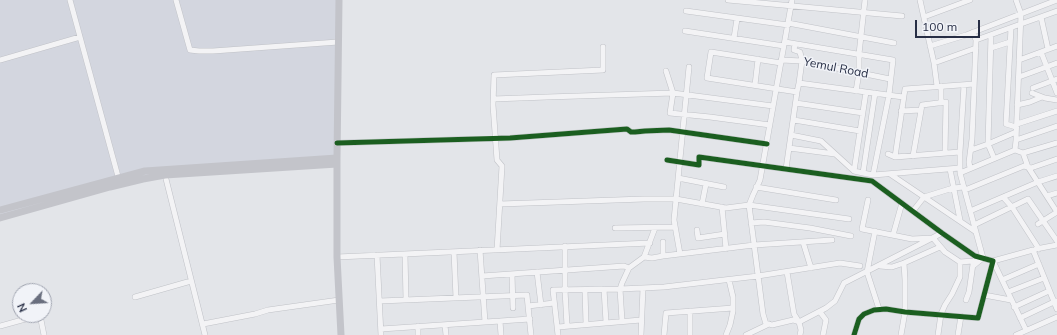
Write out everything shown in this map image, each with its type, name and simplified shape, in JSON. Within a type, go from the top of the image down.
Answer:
[{"type":"street","points":[[70,0],[119,182]]},
{"type":"street","points":[[176,0],[190,50],[213,51],[338,42]]},
{"type":"street","points":[[339,0],[337,257],[341,335]]},
{"type":"street","points":[[729,0],[902,16]]},
{"type":"street","points":[[769,324],[766,324],[762,314],[749,205],[760,180],[763,166],[792,0]]},
{"type":"street","points":[[856,91],[866,0]]},
{"type":"street","points":[[920,0],[939,86],[941,103]]},
{"type":"street","points":[[924,17],[970,0]]},
{"type":"street","points":[[1015,150],[1021,24],[1021,14],[1016,0]]},
{"type":"street","points":[[930,46],[973,32],[1057,0]]},
{"type":"street","points":[[686,11],[737,19],[788,24],[894,43]]},
{"type":"street","points":[[976,40],[1057,11]]},
{"type":"street","points":[[1041,17],[1048,49]]},
{"type":"street","points":[[734,38],[737,19]]},
{"type":"street","points":[[1011,28],[1006,124],[1016,127]]},
{"type":"street","points":[[685,31],[784,44],[795,44],[893,60],[889,95],[874,175]]},
{"type":"street","points":[[970,168],[969,162],[971,150],[976,48],[976,40],[973,32]]},
{"type":"street","points":[[991,35],[988,144],[994,158]]},
{"type":"street","points":[[0,60],[80,37]]},
{"type":"street","points":[[991,48],[1010,42]]},
{"type":"street","points":[[786,169],[802,61],[800,52],[794,50],[795,44]]},
{"type":"street","points":[[1019,60],[1057,46]]},
{"type":"street","points":[[497,250],[502,166],[497,160],[495,138],[493,99],[494,75],[602,70],[603,47]]},
{"type":"street","points":[[934,63],[976,48]]},
{"type":"street","name":"Yemul Road","points":[[755,85],[708,78],[711,52],[758,59],[802,61],[890,79]]},
{"type":"street","points":[[1041,52],[1047,67],[1055,80],[1057,93]]},
{"type":"street","points":[[758,59],[755,85],[797,92]]},
{"type":"street","points":[[1018,77],[1057,63]]},
{"type":"street","points":[[680,254],[674,220],[689,67]]},
{"type":"street","points":[[666,71],[673,93],[670,113],[770,125]]},
{"type":"street","points":[[1055,80],[1032,90],[1042,97],[1057,100]]},
{"type":"street","points":[[799,83],[903,97]]},
{"type":"street","points":[[895,157],[905,89],[974,84]]},
{"type":"street","points":[[964,85],[960,170],[982,258]]},
{"type":"street","points":[[854,171],[866,92]]},
{"type":"street","points":[[493,99],[673,93],[774,106]]},
{"type":"street","points":[[863,173],[875,93]]},
{"type":"street","points":[[1017,105],[1042,97]]},
{"type":"street","points":[[796,102],[863,113]]},
{"type":"street","points":[[913,156],[922,105],[946,102],[945,153]]},
{"type":"street","points":[[901,111],[921,110]]},
{"type":"street","points":[[971,150],[988,144],[1016,127],[1057,111]]},
{"type":"street","points":[[794,120],[860,131]]},
{"type":"street","points":[[1016,140],[1057,126]]},
{"type":"street","points":[[337,144],[495,138],[627,129],[631,132],[669,130],[767,144]]},
{"type":"street","points":[[791,135],[821,141],[854,171],[874,175],[950,169],[960,170],[970,168],[1015,150],[1023,153],[1057,143]]},
{"type":"street","points":[[789,148],[836,154]]},
{"type":"street","points":[[888,154],[895,157],[960,152]]},
{"type":"street","points":[[1023,153],[1028,167],[1057,212],[1041,223]]},
{"type":"street","points":[[667,160],[699,164],[700,157],[872,181],[975,256],[993,261],[1036,249],[1057,245]]},
{"type":"street","points":[[913,211],[924,196],[953,188],[964,188],[1024,166],[1031,168],[1057,159]]},
{"type":"street","points":[[0,218],[119,182],[145,171],[337,161]]},
{"type":"street","points":[[0,210],[119,182],[165,175],[337,161]]},
{"type":"street","points":[[950,169],[960,220]]},
{"type":"street","points":[[890,174],[976,232]]},
{"type":"street","points":[[165,175],[205,335]]},
{"type":"street","points":[[970,211],[1003,196],[1057,176]]},
{"type":"street","points":[[678,178],[724,187]]},
{"type":"street","points":[[702,204],[706,184]]},
{"type":"street","points":[[756,187],[836,200]]},
{"type":"street","points":[[1047,196],[1057,193]]},
{"type":"street","points":[[1003,196],[1012,207],[1036,249],[1039,264],[1056,302],[1057,309]]},
{"type":"street","points":[[500,204],[676,199],[726,208],[749,205],[850,219]]},
{"type":"street","points":[[974,225],[1028,199],[1041,223],[1057,241]]},
{"type":"street","points":[[868,200],[862,229],[912,239],[932,238]]},
{"type":"street","points":[[893,235],[902,203]]},
{"type":"street","points":[[722,207],[726,249]]},
{"type":"street","points":[[751,223],[764,222],[810,228],[851,236]]},
{"type":"street","points":[[615,228],[675,227]]},
{"type":"street","points":[[622,321],[620,289],[629,268],[644,257],[655,228]]},
{"type":"street","points":[[698,230],[698,238],[725,234]]},
{"type":"street","points":[[875,231],[867,272],[879,309]]},
{"type":"street","points":[[746,335],[769,324],[772,325],[793,320],[799,322],[820,312],[835,302],[844,283],[942,233]]},
{"type":"street","points":[[932,238],[945,252],[960,262],[973,264],[982,258]]},
{"type":"street","points":[[644,257],[652,258],[754,245],[832,240]]},
{"type":"street","points":[[663,242],[663,256]]},
{"type":"street","points":[[803,242],[811,268]]},
{"type":"street","points":[[337,257],[650,243]]},
{"type":"street","points":[[565,246],[567,326]]},
{"type":"street","points":[[879,266],[892,267],[940,247]]},
{"type":"street","points":[[480,250],[485,322]]},
{"type":"street","points":[[454,252],[456,298]]},
{"type":"street","points":[[405,254],[406,300]]},
{"type":"street","points":[[377,255],[381,335]]},
{"type":"street","points":[[993,261],[1026,330]]},
{"type":"street","points":[[854,335],[859,319],[864,314],[879,309],[978,318],[993,261]]},
{"type":"street","points":[[938,335],[941,314],[960,277],[960,262]]},
{"type":"street","points":[[558,335],[553,290],[664,288],[787,272],[840,263],[860,266]]},
{"type":"street","points":[[901,335],[905,312],[904,263]]},
{"type":"street","points":[[966,300],[969,292],[973,264]]},
{"type":"street","points":[[1002,280],[1039,264]]},
{"type":"street","points":[[482,276],[624,266],[629,268]]},
{"type":"street","points":[[537,272],[541,304]]},
{"type":"street","points":[[787,272],[794,314],[799,322],[800,335]]},
{"type":"street","points":[[512,274],[513,308]]},
{"type":"street","points":[[1008,292],[1044,278]]},
{"type":"street","points":[[726,335],[730,325],[733,308],[733,297],[729,280]]},
{"type":"street","points":[[135,297],[192,281]]},
{"type":"street","points":[[641,335],[643,288]]},
{"type":"street","points":[[585,290],[586,324]]},
{"type":"street","points":[[604,290],[606,322]]},
{"type":"street","points":[[1014,306],[1050,290]]},
{"type":"street","points":[[380,301],[527,295],[531,335]]},
{"type":"street","points":[[984,295],[1011,300]]},
{"type":"street","points":[[202,324],[255,314],[268,310],[339,300]]},
{"type":"street","points":[[1020,318],[1056,302]]},
{"type":"street","points":[[528,306],[554,303]]},
{"type":"street","points":[[664,335],[666,313],[733,308]]},
{"type":"street","points":[[690,311],[690,335]]},
{"type":"street","points":[[820,312],[826,320],[823,335]]},
{"type":"street","points":[[0,326],[40,315],[44,335]]},
{"type":"street","points":[[958,335],[961,316]]},
{"type":"street","points":[[1016,335],[1057,317]]},
{"type":"street","points":[[381,329],[530,319]]},
{"type":"street","points":[[558,327],[641,320]]},
{"type":"street","points":[[500,321],[501,335]]},
{"type":"street","points":[[445,325],[446,335]]},
{"type":"street","points":[[418,326],[418,335]]},
{"type":"shaded area","points":[[0,0],[339,0],[337,160],[160,177],[0,216]]},
{"type":"cycle path","points":[[337,143],[510,138],[627,129],[631,132],[669,130],[767,144]]},
{"type":"cycle path","points":[[667,160],[699,165],[699,157],[872,181],[975,256],[993,261],[978,318],[886,309],[874,310],[864,314],[859,319],[854,335]]}]
